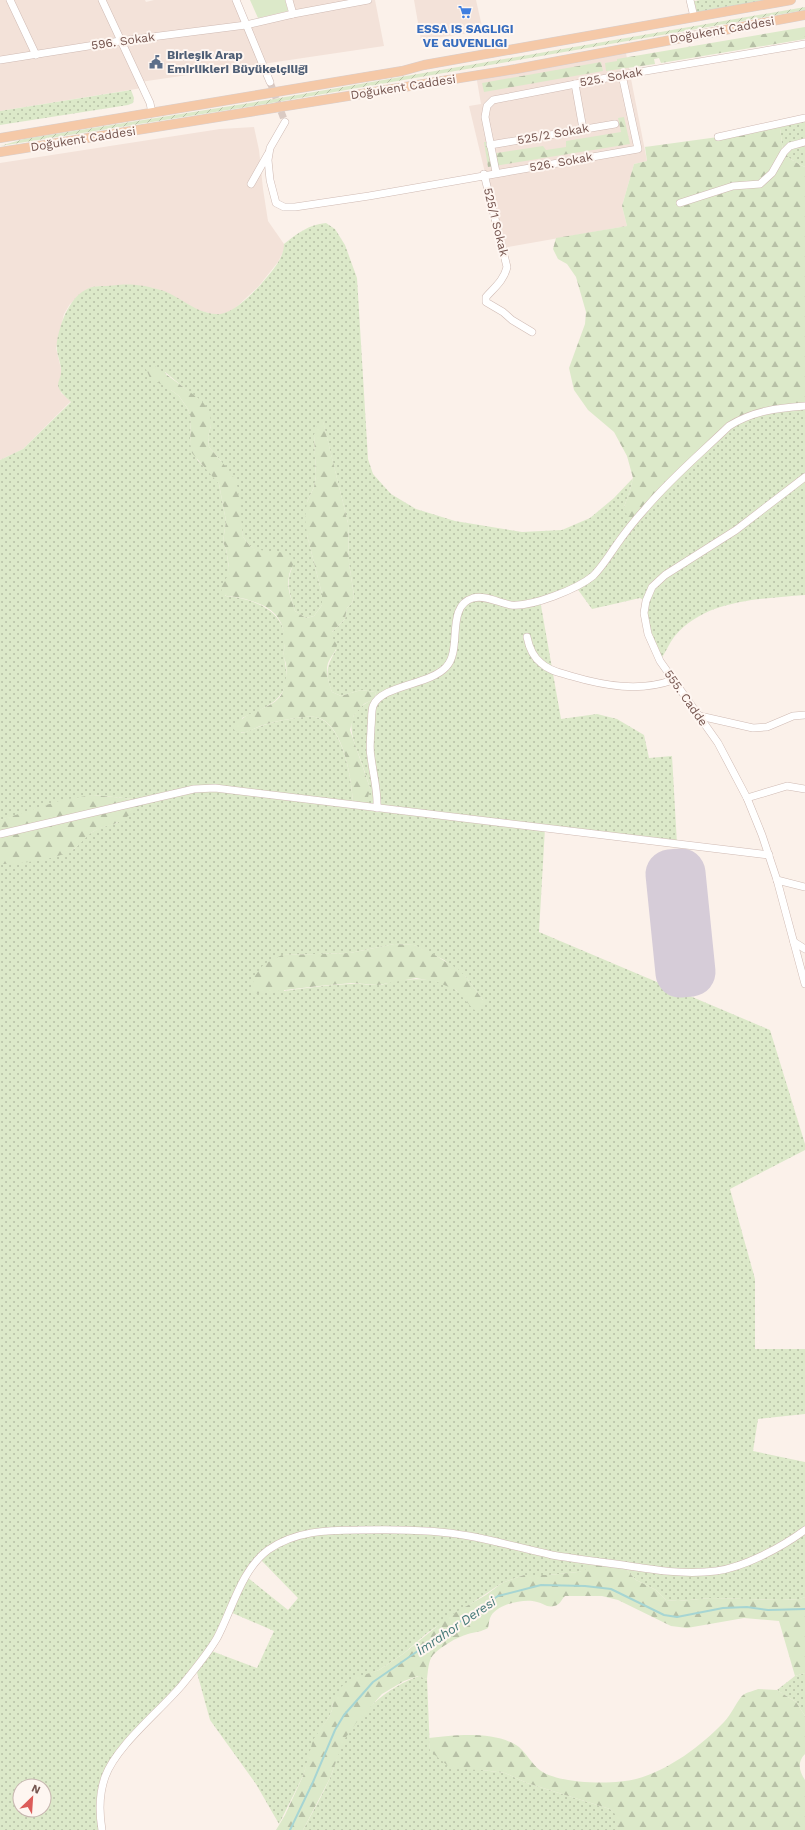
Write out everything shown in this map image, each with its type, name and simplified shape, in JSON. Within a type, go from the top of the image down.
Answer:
[{"type":"main road","name":"Doğukent Caddesi","points":[[0,138],[402,71],[424,65],[791,0]]},
{"type":"main road","name":"Doğukent Caddesi","points":[[0,152],[516,69],[805,15]]},
{"type":"street","points":[[10,0],[36,55]]},
{"type":"street","points":[[102,0],[150,103],[152,113]]},
{"type":"street","points":[[236,0],[270,82]]},
{"type":"street","points":[[289,0],[293,14]]},
{"type":"street","name":"596. Sokak","points":[[0,60],[120,41],[246,26],[293,14],[368,0]]},
{"type":"street","points":[[690,0],[694,17]]},
{"type":"street","name":"525. Sokak","points":[[496,172],[485,117],[485,110],[490,102],[496,98],[805,44]]},
{"type":"street","name":"526. Sokak","points":[[269,152],[270,180],[274,200],[278,205],[284,207],[295,207],[369,196],[484,174],[638,149],[622,75]]},
{"type":"street","points":[[575,84],[583,129]]},
{"type":"street","points":[[718,137],[805,118]]},
{"type":"street","points":[[251,184],[284,122]]},
{"type":"street","name":"525/2 Sokak","points":[[490,145],[615,124]]},
{"type":"street","points":[[680,203],[706,196],[718,190],[733,186],[760,184],[767,179],[777,166],[784,152],[790,146],[805,142]]},
{"type":"street","name":"525/1 Sokak","points":[[484,174],[507,267],[501,281],[486,296],[486,302],[532,332]]},
{"type":"street","points":[[377,808],[376,789],[370,756],[374,706],[382,694],[435,675],[446,668],[454,651],[456,619],[460,608],[467,601],[474,598],[483,598],[512,605],[524,604],[553,596],[576,587],[592,576],[603,565],[631,526],[653,499],[729,426],[753,414],[777,408],[805,406]]},
{"type":"street","name":"555. Cadde","points":[[805,477],[736,530],[665,575],[652,587],[646,601],[644,613],[648,634],[660,661],[718,743],[747,798],[777,880],[805,984]]},
{"type":"street","points":[[527,637],[530,651],[541,664],[550,670],[612,686],[656,685],[673,680]]},
{"type":"street","points":[[700,716],[753,728],[767,727],[793,716],[805,715]]},
{"type":"street","points":[[747,798],[787,786],[805,789]]},
{"type":"street","points":[[0,834],[194,788],[215,788],[769,855]]},
{"type":"street","points":[[777,880],[805,887]]},
{"type":"street","points":[[794,942],[805,949]]},
{"type":"street","points":[[102,1830],[100,1816],[101,1796],[105,1778],[110,1767],[126,1746],[172,1697],[196,1668],[216,1640],[244,1580],[253,1566],[266,1552],[278,1544],[299,1535],[340,1529],[437,1532],[479,1538],[554,1555],[665,1572],[691,1572],[718,1570],[740,1564],[784,1544],[805,1530]]},
{"type":"shaded area","points":[[0,0],[145,0],[146,2],[154,0],[236,0],[247,25],[292,14],[289,0],[375,0],[384,46],[140,82],[142,88],[0,111]]},
{"type":"shaded area","points":[[414,0],[476,0],[483,31],[421,40]]},
{"type":"shaded area","points":[[625,48],[647,161],[634,164],[622,206],[627,226],[503,248],[469,106],[481,104],[476,75]]},
{"type":"shaded area","points":[[254,127],[259,150],[268,221],[284,244],[284,250],[278,262],[258,287],[230,313],[217,315],[197,310],[179,299],[106,286],[92,287],[82,294],[70,304],[64,314],[56,348],[62,373],[61,393],[71,401],[23,449],[0,460],[0,163],[220,129]]},
{"type":"green space","points":[[250,0],[285,0],[288,11],[258,18]]},
{"type":"green space","points":[[700,0],[791,0],[694,17],[690,2]]},
{"type":"green space","points":[[805,7],[805,10],[271,103],[0,146],[24,139],[268,100]]},
{"type":"green space","points":[[805,27],[805,39],[661,63],[659,58],[654,59],[655,64],[606,71],[605,63],[617,61],[617,59]]},
{"type":"green space","points":[[601,62],[603,71],[484,92],[482,83]]},
{"type":"green space","points":[[131,90],[134,98],[133,103],[128,105],[0,125],[0,111]]},
{"type":"green space","points":[[624,117],[630,144],[488,167],[484,142],[486,142],[490,154],[543,146],[546,150],[566,147],[566,141],[621,132],[618,118]]},
{"type":"green space","points":[[805,118],[805,167],[790,158],[783,150],[779,124]]},
{"type":"green space","points":[[779,124],[783,150],[790,158],[805,167],[805,406],[777,408],[729,426],[631,526],[624,507],[633,478],[627,456],[614,432],[588,410],[574,390],[569,368],[585,324],[586,312],[576,277],[567,264],[558,259],[553,249],[556,238],[627,226],[622,206],[634,164],[647,161],[645,147],[718,137]]},
{"type":"green space","points":[[326,223],[335,229],[345,245],[357,278],[368,459],[373,474],[391,494],[416,509],[455,521],[522,532],[562,530],[590,518],[614,498],[633,478],[624,507],[653,499],[743,418],[805,406],[805,595],[735,603],[717,608],[701,615],[687,624],[674,637],[660,661],[653,647],[645,601],[640,598],[592,609],[576,587],[540,600],[561,719],[597,714],[617,719],[644,735],[649,758],[672,756],[677,844],[545,828],[539,932],[770,1030],[805,1144],[805,1150],[730,1189],[755,1279],[755,1349],[805,1349],[805,1414],[758,1419],[753,1451],[805,1462],[805,1597],[800,1599],[781,1600],[711,1598],[678,1601],[666,1600],[656,1590],[636,1580],[622,1565],[549,1575],[524,1575],[502,1583],[427,1633],[403,1654],[379,1670],[368,1674],[333,1701],[332,1710],[329,1717],[314,1740],[303,1776],[279,1824],[256,1784],[210,1720],[196,1669],[126,1746],[105,1778],[102,1830],[0,1830],[0,864],[39,860],[57,856],[74,849],[89,834],[99,828],[117,823],[144,800],[93,795],[0,820],[0,460],[23,449],[71,402],[61,392],[58,385],[61,369],[57,350],[57,341],[61,325],[68,309],[72,302],[84,291],[98,286],[129,284],[149,287],[171,294],[202,311],[222,314],[235,308],[253,293],[262,283],[273,270],[282,255],[284,244],[304,230]],"holes":[[[165,372],[188,391],[211,425],[208,437],[209,447],[221,461],[240,516],[243,537],[250,546],[292,568],[289,579],[289,590],[295,611],[306,618],[314,616],[322,605],[322,594],[307,535],[307,502],[314,487],[316,476],[314,435],[323,422],[348,523],[349,563],[354,596],[352,603],[347,608],[345,619],[332,632],[336,650],[328,666],[328,680],[332,692],[341,696],[361,690],[375,692],[376,695],[374,699],[357,711],[351,726],[354,742],[370,788],[353,805],[351,782],[340,741],[325,721],[315,717],[296,718],[272,723],[241,733],[242,718],[269,705],[278,698],[284,690],[286,665],[284,654],[285,637],[283,627],[278,619],[263,606],[244,599],[225,596],[229,568],[226,549],[223,542],[226,521],[219,484],[214,476],[198,461],[190,443],[191,418],[188,409],[179,396],[171,390]],[[394,944],[414,945],[444,960],[466,977],[483,1000],[467,1002],[461,994],[444,984],[435,981],[415,979],[393,981],[380,985],[334,985],[284,991],[282,955],[350,953]],[[260,1559],[298,1598],[288,1610],[247,1577]],[[230,1612],[274,1631],[257,1668],[209,1650]]]},
{"type":"green space","points":[[155,366],[202,401],[210,413],[211,425],[208,437],[209,447],[232,474],[238,488],[243,537],[250,546],[260,550],[287,553],[293,557],[293,563],[288,580],[289,589],[295,611],[306,618],[314,616],[322,605],[322,594],[307,535],[305,518],[307,502],[314,487],[316,476],[314,435],[317,425],[323,421],[348,523],[349,563],[354,596],[352,603],[347,608],[345,619],[332,632],[332,637],[337,645],[336,650],[328,663],[327,674],[332,692],[341,696],[361,690],[375,692],[376,695],[374,699],[364,704],[354,715],[350,730],[370,788],[366,807],[353,805],[351,782],[340,741],[333,729],[325,721],[315,717],[303,717],[260,726],[250,731],[238,732],[234,730],[238,723],[244,718],[273,703],[279,698],[283,691],[286,681],[286,664],[284,655],[283,627],[275,614],[262,605],[252,601],[222,594],[221,587],[227,577],[229,567],[226,549],[223,542],[226,521],[219,484],[192,453],[190,443],[191,418],[188,409],[179,396],[150,378],[146,369]]},
{"type":"green space","points":[[93,795],[144,800],[124,819],[94,831],[75,848],[59,856],[18,863],[0,864],[0,820],[62,800]]},
{"type":"green space","points":[[394,944],[414,945],[428,951],[458,969],[466,977],[483,1000],[483,1006],[474,1010],[456,990],[437,982],[416,978],[378,985],[352,983],[251,994],[254,977],[264,964],[282,955],[350,953]]},
{"type":"green space","points":[[592,1561],[622,1565],[636,1580],[656,1590],[666,1600],[678,1601],[711,1598],[781,1600],[800,1599],[805,1597],[805,1673],[795,1676],[779,1621],[744,1618],[687,1628],[671,1626],[618,1600],[602,1596],[565,1596],[558,1605],[552,1606],[547,1606],[532,1601],[505,1605],[494,1612],[490,1617],[488,1628],[459,1637],[436,1652],[430,1660],[427,1679],[418,1676],[404,1681],[382,1694],[356,1723],[344,1740],[330,1778],[303,1830],[276,1830],[285,1815],[303,1776],[313,1740],[329,1717],[332,1710],[333,1701],[341,1687],[351,1679],[379,1670],[403,1654],[451,1615],[486,1595],[502,1583],[524,1575],[549,1575],[578,1572],[585,1570]]},
{"type":"green space","points":[[805,1673],[805,1716],[796,1702],[777,1690],[795,1676]]},
{"type":"green space","points":[[419,1676],[427,1679],[430,1751],[482,1770],[505,1773],[527,1783],[610,1809],[617,1815],[618,1830],[303,1830],[330,1778],[343,1741],[357,1720],[375,1702],[397,1686]]},
{"type":"green space","points":[[758,1689],[777,1690],[796,1702],[805,1716],[805,1754],[802,1757],[800,1767],[801,1773],[805,1780],[805,1830],[618,1830],[616,1815],[610,1809],[527,1783],[505,1773],[482,1770],[452,1769],[430,1751],[429,1738],[462,1735],[485,1736],[507,1741],[516,1745],[541,1771],[561,1779],[601,1783],[626,1781],[660,1770],[684,1756],[705,1740],[724,1722],[743,1695]]},
{"type":"waterway","name":"İmrahor Deresi","points":[[290,1830],[313,1782],[335,1730],[344,1715],[373,1682],[498,1596],[541,1585],[585,1586],[611,1589],[664,1615],[677,1617],[723,1608],[747,1607],[768,1610],[805,1609]]},
{"type":"runway","points":[[681,873],[691,972],[680,973],[670,874],[681,873]]},
{"type":"tunnel","points":[[270,82],[285,122]]},
{"type":"place","name":"ESSA IS SAGLIGI VE GUVENLIGI","points":[[465,12]]},
{"type":"place","name":"Birleşik Arap Emirlikleri Büyükelçiliği","points":[[156,62]]}]
